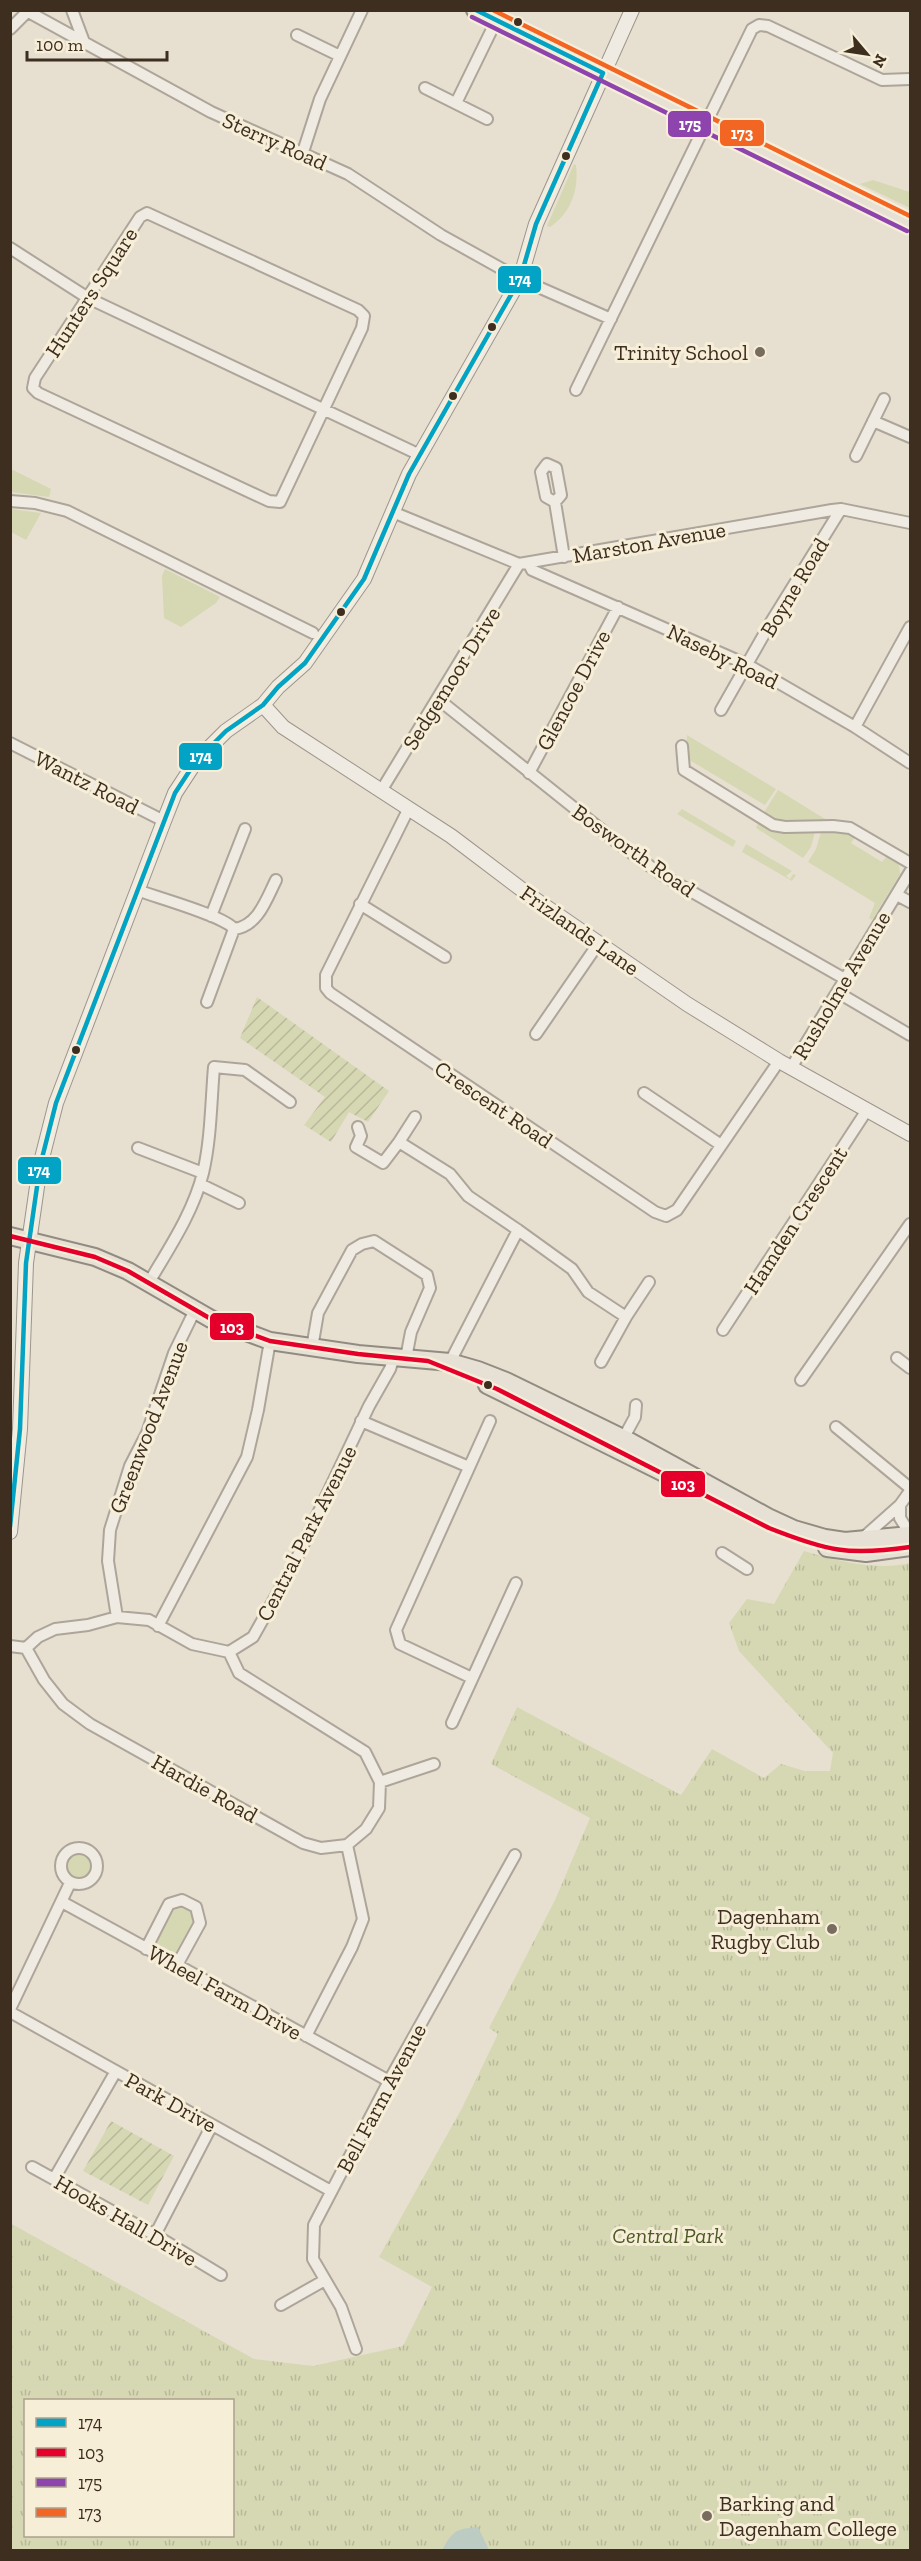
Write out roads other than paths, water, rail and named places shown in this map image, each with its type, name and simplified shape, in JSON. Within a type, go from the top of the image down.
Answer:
[{"type":"main road","points":[[475,10],[910,224]]},
{"type":"main road","points":[[10,1236],[95,1257],[128,1271],[195,1310],[247,1334],[270,1341],[312,1348],[450,1362],[506,1381],[623,1439],[768,1517],[825,1538],[857,1541],[910,1534]]},
{"type":"main road","points":[[428,1361],[497,1389],[791,1537],[818,1546],[852,1553],[910,1547]]},
{"type":"street","points":[[72,10],[84,42]]},
{"type":"street","points":[[303,152],[320,99],[363,10]]},
{"type":"street","points":[[10,1532],[20,1429],[16,1369],[28,1240],[40,1166],[56,1103],[175,793],[196,761],[225,732],[263,705],[278,687],[305,663],[359,587],[410,474],[520,279],[537,224],[632,10]]},
{"type":"street","points":[[10,29],[28,11]]},
{"type":"street","name":"Sterry Road","points":[[28,11],[211,112],[348,174],[441,235],[520,279],[611,319]]},
{"type":"street","points":[[456,103],[496,21]]},
{"type":"street","points":[[576,390],[750,32],[759,25],[768,26],[882,81],[910,79]]},
{"type":"street","points":[[297,35],[340,56]]},
{"type":"street","points":[[425,88],[488,119]]},
{"type":"street","name":"Hunters Square","points":[[147,213],[358,310],[364,316],[365,321],[324,410],[284,496],[275,503],[38,393],[33,388],[35,378],[140,217],[147,213]]},
{"type":"street","points":[[10,248],[88,298],[420,455]]},
{"type":"street","points":[[856,456],[884,399]]},
{"type":"street","points":[[873,421],[910,437]]},
{"type":"street","points":[[10,501],[35,503],[67,511],[312,633]]},
{"type":"street","points":[[555,502],[564,557]]},
{"type":"street","name":"Marston Avenue","points":[[524,564],[841,509],[910,523]]},
{"type":"street","name":"Boyne Road","points":[[722,710],[771,622],[841,509]]},
{"type":"street","points":[[394,513],[524,564]]},
{"type":"street","name":"Naseby Road","points":[[524,564],[532,570],[748,665],[855,727],[910,763]]},
{"type":"street","name":"Sedgemoor Drive","points":[[381,790],[524,564]]},
{"type":"street","name":"Glencoe Drive","points":[[528,773],[618,607]]},
{"type":"street","points":[[855,727],[910,627]]},
{"type":"street","name":"Bosworth Road","points":[[438,699],[528,773],[664,876],[845,979]]},
{"type":"street","name":"Frizlands Lane","points":[[263,705],[283,727],[451,836],[529,895],[687,1004],[785,1064],[910,1134]]},
{"type":"street","name":"Wantz Road","points":[[10,743],[164,821]]},
{"type":"street","points":[[682,746],[684,770],[767,821],[785,827],[850,828],[910,863]]},
{"type":"street","name":"Crescent Road","points":[[409,808],[326,975],[326,988],[646,1206],[661,1215],[672,1215],[677,1210],[721,1145],[785,1064]]},
{"type":"street","points":[[212,916],[245,829]]},
{"type":"street","name":"Rusholme Avenue","points":[[785,1064],[837,992],[910,872]]},
{"type":"street","points":[[234,929],[249,924],[261,910],[276,880]]},
{"type":"street","points":[[137,890],[212,916],[234,929]]},
{"type":"street","points":[[897,895],[910,902]]},
{"type":"street","points":[[360,904],[444,957]]},
{"type":"street","points":[[207,1002],[234,929]]},
{"type":"street","points":[[536,1034],[598,944]]},
{"type":"street","points":[[837,992],[910,1035]]},
{"type":"street","points":[[148,1284],[176,1240],[201,1179],[207,1149],[214,1067],[245,1070],[290,1102]]},
{"type":"street","points":[[644,1093],[721,1145]]},
{"type":"street","name":"Hamden Crescent","points":[[723,1330],[867,1110]]},
{"type":"street","points":[[358,1127],[361,1136],[356,1147],[383,1163],[415,1117]]},
{"type":"street","points":[[399,1142],[450,1174],[468,1196],[572,1269],[588,1292],[626,1317]]},
{"type":"street","points":[[138,1148],[201,1179],[239,1203]]},
{"type":"street","points":[[801,1380],[910,1224]]},
{"type":"street","points":[[450,1362],[518,1230]]},
{"type":"street","name":"Central Park Avenue","points":[[229,1652],[253,1637],[319,1515],[361,1421],[400,1358],[430,1288],[427,1275],[374,1241],[352,1250],[318,1312],[312,1348]]},
{"type":"street","points":[[601,1362],[649,1282]]},
{"type":"street","name":"Greenwood Avenue","points":[[117,1617],[108,1561],[110,1530],[130,1466],[147,1433],[174,1353],[195,1310]]},
{"type":"street","points":[[158,1626],[247,1456],[270,1341]]},
{"type":"street","points":[[897,1358],[910,1368]]},
{"type":"street","points":[[623,1439],[635,1417],[636,1405]]},
{"type":"street","points":[[361,1421],[469,1467]]},
{"type":"street","points":[[472,1678],[400,1644],[396,1630],[490,1421]]},
{"type":"street","points":[[836,1427],[910,1490],[900,1505],[870,1534],[857,1541]]},
{"type":"street","points":[[900,1505],[900,1518],[910,1534]]},
{"type":"street","points":[[722,1553],[747,1569]]},
{"type":"street","points":[[452,1723],[516,1583]]},
{"type":"street","points":[[10,1646],[26,1648],[39,1637],[55,1629],[88,1625],[117,1617],[148,1620],[192,1644],[229,1652],[239,1673],[365,1752],[380,1782],[379,1808],[366,1829],[347,1845],[363,1919],[352,1947],[306,2036]]},
{"type":"street","name":"Hardie Road","points":[[26,1648],[44,1680],[63,1704],[90,1724],[303,1843],[321,1848],[347,1845]]},
{"type":"street","points":[[380,1782],[434,1764]]},
{"type":"street","name":"Bell Farm Avenue","points":[[356,2349],[341,2307],[313,2259],[314,2225],[389,2081],[515,1855]]},
{"type":"street","points":[[10,2011],[70,1883]]},
{"type":"street","points":[[146,1948],[169,1904],[182,1900],[196,1907],[200,1923],[177,1965]]},
{"type":"street","name":"Wheel Farm Drive","points":[[62,1902],[389,2081]]},
{"type":"street","name":"Park Drive","points":[[10,2011],[331,2191]]},
{"type":"street","points":[[54,2179],[116,2071]]},
{"type":"street","points":[[155,2235],[212,2125]]},
{"type":"street","name":"Hooks Hall Drive","points":[[32,2167],[155,2235],[220,2275]]},
{"type":"street","points":[[281,2305],[324,2280]]},
{"type":"place","name":"Trinity School","points":[[760,352]]},
{"type":"place","name":"Dagenham Rugby Club","points":[[832,1929]]},
{"type":"place","name":"Barking and Dagenham College","points":[[707,2516]]},
{"type":"park label","name":"Central Park","points":[[668,2235]]}]
